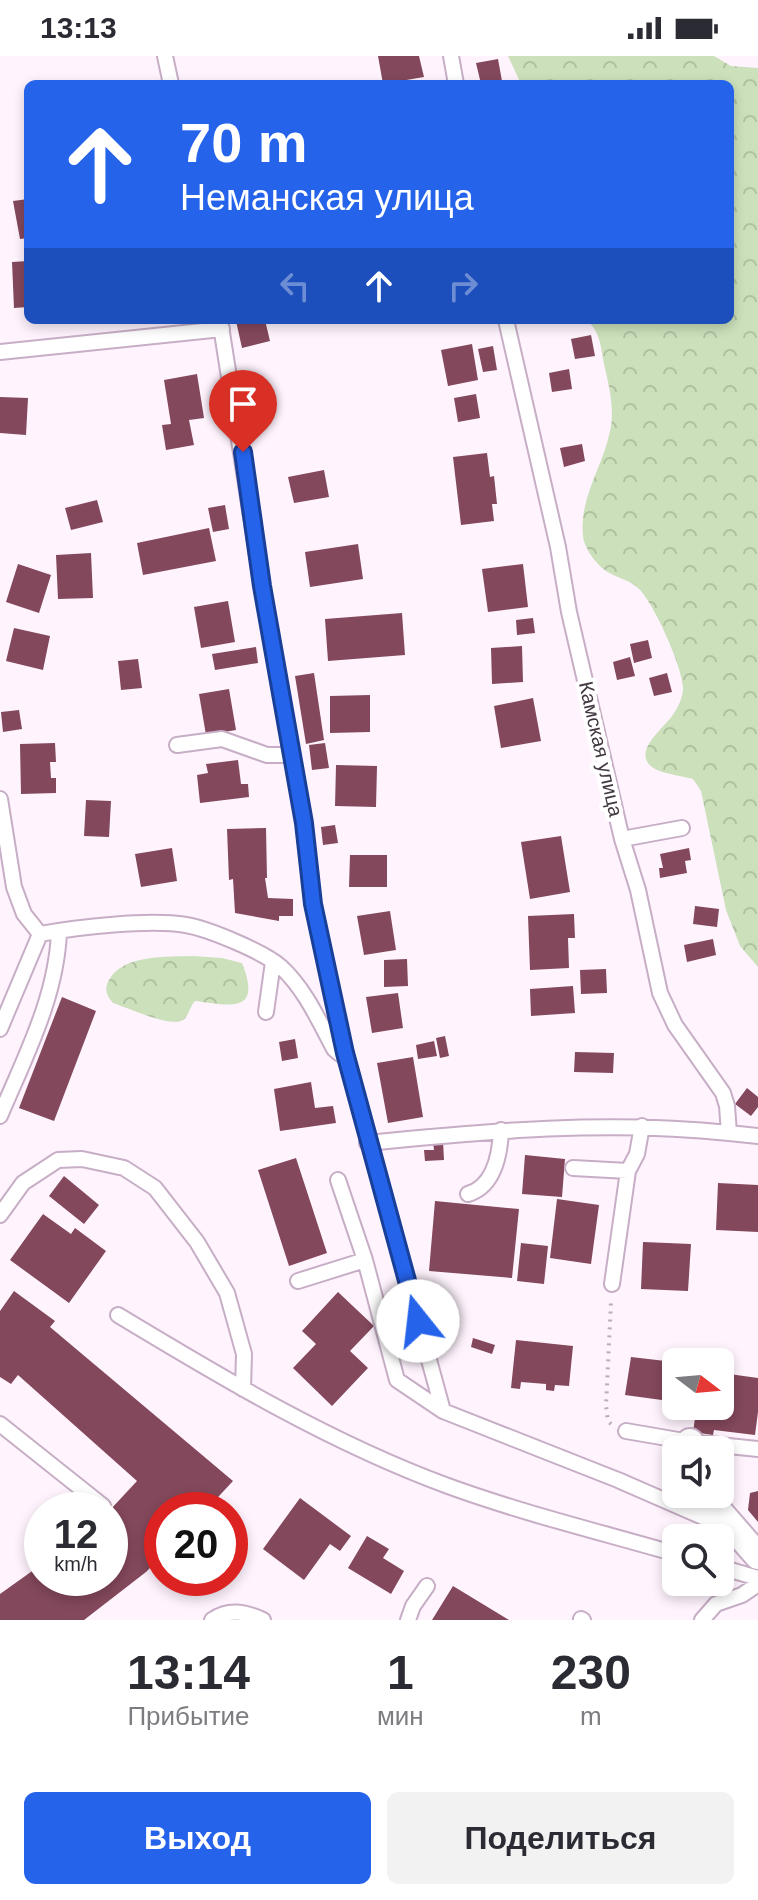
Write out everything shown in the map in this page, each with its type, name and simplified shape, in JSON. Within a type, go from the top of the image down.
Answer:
[{"type":"street","points":[[717,1508],[758,1556]]},
{"type":"lane","points":[[165,56],[170,80]]},
{"type":"lane","points":[[451,56],[455,80]]},
{"type":"lane","name":"Камская улица","points":[[507,324],[558,547],[569,612],[622,839],[638,890],[660,993],[675,1025],[723,1093],[729,1133]]},
{"type":"lane","points":[[0,352],[221,325],[292,755],[313,904],[367,1143],[443,1411]]},
{"type":"lane","points":[[177,745],[222,739],[267,755],[292,755]]},
{"type":"lane","points":[[0,799],[14,887],[24,914],[40,934]]},
{"type":"lane","points":[[622,839],[682,828]]},
{"type":"lane","points":[[40,934],[157,924],[187,925],[248,947],[280,966],[307,999],[336,1052],[345,1053]]},
{"type":"lane","points":[[0,1116],[52,985],[58,959],[59,931]]},
{"type":"lane","points":[[0,1029],[40,934]]},
{"type":"lane","points":[[266,1012],[273,962]]},
{"type":"lane","points":[[367,1143],[501,1130],[642,1126],[758,1136]]},
{"type":"lane","points":[[612,1284],[628,1171],[637,1154],[642,1126]]},
{"type":"lane","points":[[468,1194],[482,1187],[491,1175],[501,1130]]},
{"type":"lane","points":[[0,1215],[23,1183],[58,1160],[82,1159],[124,1168],[155,1188],[197,1242],[227,1293],[244,1354],[243,1389]]},
{"type":"lane","points":[[573,1168],[628,1171]]},
{"type":"lane","points":[[338,1180],[365,1260],[397,1380],[443,1411],[618,1480],[739,1533]]},
{"type":"lane","points":[[298,1281],[365,1260]]},
{"type":"lane","points":[[118,1315],[309,1425],[449,1486],[662,1550]]},
{"type":"lane","points":[[0,1424],[85,1492]]},
{"type":"lane","points":[[626,1431],[662,1439]]},
{"type":"lane","points":[[734,1448],[758,1449]]},
{"type":"lane","points":[[702,1620],[716,1604],[742,1595],[758,1581],[734,1572]]},
{"type":"lane","points":[[408,1620],[413,1606],[427,1586]]},
{"type":"lane","points":[[212,1620],[221,1614],[245,1612],[263,1620]]},
{"type":"path","points":[[612,1284],[606,1406],[608,1421],[626,1431]]},
{"type":"green space","points":[[508,56],[714,56],[731,66],[758,68],[758,967],[740,946],[726,910],[701,791],[693,779],[657,770],[646,757],[650,742],[674,713],[682,695],[682,678],[673,651],[644,595],[634,585],[598,564],[588,551],[583,536],[588,495],[607,444],[612,414],[599,340],[590,324],[734,324],[734,80],[519,80]]},
{"type":"green space","points":[[193,956],[242,963],[247,979],[246,998],[240,1003],[231,1004],[195,1001],[185,1018],[175,1022],[157,1019],[113,1003],[107,995],[109,980],[125,965],[159,957]]},
{"type":"building","points":[[378,56],[419,56],[424,77],[382,80]]},
{"type":"building","points":[[498,59],[502,80],[480,80],[476,63]]},
{"type":"building","points":[[24,200],[24,238],[20,239],[13,201]]},
{"type":"building","points":[[24,261],[24,307],[14,308],[12,262]]},
{"type":"building","points":[[237,324],[266,324],[270,341],[242,348]]},
{"type":"building","points":[[591,335],[595,356],[575,359],[571,339]]},
{"type":"building","points":[[472,344],[478,380],[448,386],[441,350]]},
{"type":"building","points":[[493,346],[497,370],[483,372],[478,349]]},
{"type":"building","points":[[569,369],[572,389],[552,392],[549,373]]},
{"type":"building","points":[[197,374],[204,418],[189,420],[194,445],[166,450],[162,425],[171,424],[164,380]]},
{"type":"building","points":[[476,394],[480,418],[458,422],[454,398]]},
{"type":"building","points":[[0,397],[28,398],[26,435],[0,433]]},
{"type":"building","points":[[582,444],[585,461],[564,467],[560,448]]},
{"type":"building","points":[[487,453],[490,477],[494,476],[497,504],[492,504],[494,521],[461,525],[453,457]]},
{"type":"building","points":[[324,470],[329,497],[294,503],[288,477]]},
{"type":"building","points":[[97,500],[103,522],[71,530],[65,508]]},
{"type":"building","points":[[225,505],[229,529],[213,532],[208,508]]},
{"type":"building","points":[[209,528],[216,561],[143,575],[137,543]]},
{"type":"building","points":[[358,544],[363,579],[310,587],[305,552]]},
{"type":"building","points":[[91,553],[93,598],[58,599],[56,555]]},
{"type":"building","points":[[18,564],[51,575],[39,613],[6,602]]},
{"type":"building","points":[[523,564],[528,607],[488,612],[482,569]]},
{"type":"building","points":[[228,601],[235,642],[201,648],[194,607]]},
{"type":"building","points":[[402,613],[405,655],[328,661],[325,619]]},
{"type":"building","points":[[533,618],[535,633],[517,635],[516,620]]},
{"type":"building","points":[[14,628],[50,636],[43,670],[6,661]]},
{"type":"building","points":[[648,640],[652,658],[634,663],[630,644]]},
{"type":"building","points":[[522,646],[523,682],[492,684],[491,648]]},
{"type":"building","points":[[256,647],[258,663],[215,670],[212,654]]},
{"type":"building","points":[[630,657],[635,676],[617,680],[613,662]]},
{"type":"building","points":[[138,659],[142,688],[121,690],[118,661]]},
{"type":"building","points":[[314,673],[324,740],[306,744],[295,676]]},
{"type":"building","points":[[667,673],[672,692],[654,696],[649,678]]},
{"type":"building","points":[[229,689],[236,730],[206,735],[199,694]]},
{"type":"building","points":[[370,695],[370,732],[330,733],[330,696]]},
{"type":"building","points":[[533,698],[541,741],[501,748],[494,706]]},
{"type":"building","points":[[19,710],[22,729],[3,732],[1,712]]},
{"type":"building","points":[[55,743],[56,762],[50,762],[51,778],[56,778],[56,793],[21,794],[20,744]]},
{"type":"building","points":[[325,743],[329,768],[312,770],[309,745]]},
{"type":"building","points":[[238,760],[241,784],[248,784],[249,797],[200,803],[197,775],[208,773],[206,764]]},
{"type":"building","points":[[336,765],[377,766],[376,807],[335,806]]},
{"type":"building","points":[[86,800],[111,801],[109,837],[84,836]]},
{"type":"building","points":[[335,825],[338,843],[323,845],[321,827]]},
{"type":"building","points":[[266,828],[265,878],[268,898],[293,899],[293,916],[279,916],[279,921],[235,913],[233,879],[229,880],[227,829]]},
{"type":"building","points":[[561,836],[570,892],[530,899],[521,842]]},
{"type":"building","points":[[172,848],[177,881],[141,887],[135,854]]},
{"type":"building","points":[[689,848],[691,860],[685,861],[687,873],[660,878],[659,868],[663,868],[660,854]]},
{"type":"building","points":[[350,855],[387,855],[387,887],[349,887]]},
{"type":"building","points":[[695,906],[719,909],[717,927],[693,924]]},
{"type":"building","points":[[390,911],[396,950],[364,955],[357,916]]},
{"type":"building","points":[[574,914],[575,938],[568,938],[569,968],[530,970],[528,916]]},
{"type":"building","points":[[713,939],[716,955],[687,962],[684,945]]},
{"type":"building","points":[[407,959],[408,986],[384,987],[384,960]]},
{"type":"building","points":[[606,969],[607,993],[581,994],[580,970]]},
{"type":"building","points":[[573,986],[575,1013],[531,1016],[530,989]]},
{"type":"building","points":[[398,993],[403,1028],[372,1033],[366,997]]},
{"type":"building","points":[[62,997],[96,1011],[54,1121],[19,1108]]},
{"type":"building","points":[[445,1036],[449,1056],[440,1058],[436,1038]]},
{"type":"building","points":[[295,1039],[298,1058],[282,1061],[279,1042]]},
{"type":"building","points":[[434,1041],[437,1056],[418,1059],[416,1045]]},
{"type":"building","points":[[575,1052],[614,1053],[613,1073],[574,1072]]},
{"type":"building","points":[[413,1057],[423,1117],[388,1123],[377,1063]]},
{"type":"building","points":[[311,1082],[315,1108],[333,1106],[336,1123],[280,1131],[274,1089]]},
{"type":"building","points":[[747,1088],[758,1097],[758,1107],[751,1116],[735,1104]]},
{"type":"building","points":[[443,1141],[444,1160],[425,1161],[424,1150],[434,1150],[433,1142]]},
{"type":"building","points":[[525,1155],[565,1159],[562,1197],[522,1194]]},
{"type":"building","points":[[296,1158],[327,1253],[289,1266],[258,1170]]},
{"type":"building","points":[[64,1176],[99,1205],[84,1224],[49,1196]]},
{"type":"building","points":[[718,1183],[758,1185],[758,1232],[716,1230]]},
{"type":"building","points":[[557,1199],[599,1205],[591,1264],[550,1258]]},
{"type":"building","points":[[435,1201],[519,1209],[512,1278],[429,1271]]},
{"type":"building","points":[[43,1214],[71,1234],[75,1228],[106,1251],[69,1303],[10,1260]]},
{"type":"building","points":[[643,1242],[691,1244],[688,1291],[641,1289]]},
{"type":"building","points":[[521,1243],[548,1246],[544,1284],[517,1281]]},
{"type":"building","points":[[14,1291],[55,1321],[50,1327],[233,1481],[223,1492],[144,1492],[144,1574],[128,1586],[127,1492],[137,1481],[18,1375],[11,1384],[0,1377],[0,1311]]},
{"type":"building","points":[[338,1292],[374,1326],[350,1351],[368,1368],[332,1406],[293,1368],[316,1344],[302,1331]]},
{"type":"building","points":[[473,1338],[495,1345],[492,1354],[471,1347]]},
{"type":"building","points":[[516,1340],[573,1346],[569,1386],[555,1385],[554,1391],[546,1390],[546,1384],[521,1382],[520,1389],[511,1388]]},
{"type":"building","points":[[631,1357],[662,1361],[662,1400],[625,1395]]},
{"type":"building","points":[[734,1375],[758,1378],[755,1435],[714,1430],[713,1435],[693,1432],[695,1420],[734,1420]]},
{"type":"building","points":[[758,1491],[758,1522],[748,1510],[750,1493]]},
{"type":"building","points":[[300,1498],[351,1536],[340,1551],[330,1544],[304,1580],[263,1549]]},
{"type":"building","points":[[367,1536],[389,1549],[383,1558],[404,1571],[391,1594],[348,1568]]},
{"type":"building","points":[[24,1577],[24,1596],[115,1596],[84,1620],[0,1620],[0,1594]]},
{"type":"building","points":[[453,1586],[509,1620],[432,1620]]},
{"type":"route","points":[[243,452],[262,586],[304,823],[313,904],[367,1143],[418,1321]]}]
